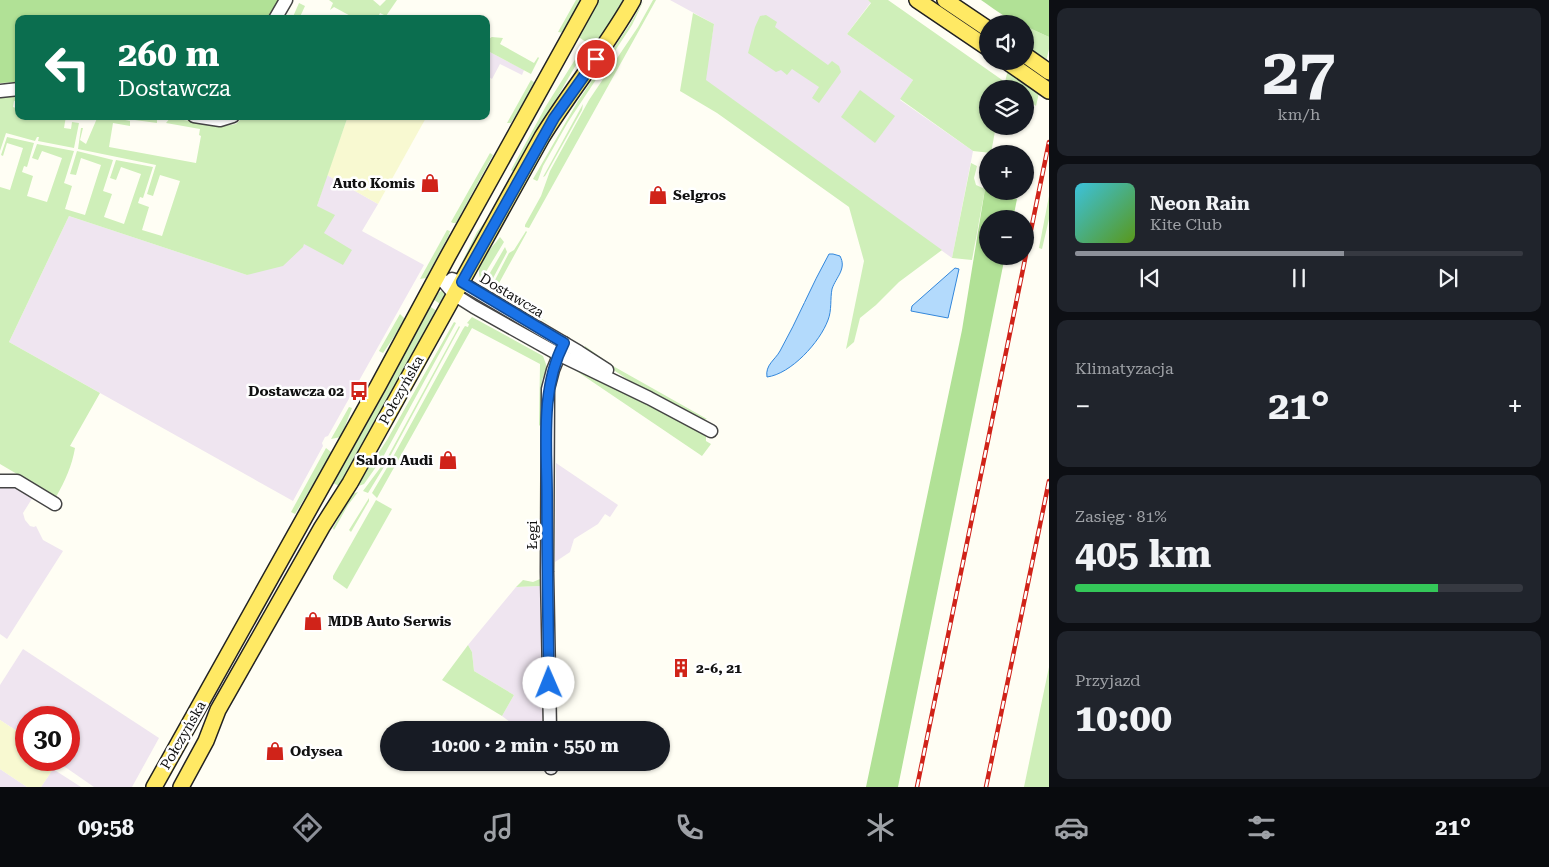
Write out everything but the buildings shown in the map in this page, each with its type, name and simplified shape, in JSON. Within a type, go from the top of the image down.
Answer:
[{"type":"main road","name":"Połczyńska","points":[[154,787],[590,0]]},
{"type":"main road","name":"Połczyńska","points":[[181,787],[206,741],[218,710],[263,629],[322,527],[350,483],[554,118],[606,45],[633,0]]},
{"type":"main road","points":[[917,0],[979,42]]},
{"type":"main road","points":[[945,0],[979,23]]},
{"type":"main road","points":[[1034,61],[1049,72]]},
{"type":"main road","points":[[1018,70],[1049,92]]},
{"type":"street","points":[[277,15],[286,0]]},
{"type":"street","points":[[0,90],[15,89]]},
{"type":"street","name":"Dostawcza","points":[[438,275],[458,289],[561,349],[711,431]]},
{"type":"street","name":"Łęgi","points":[[550,721],[547,572],[548,389],[561,349]]},
{"type":"street","points":[[0,481],[17,481],[55,504]]},
{"type":"shaded area","points":[[670,0],[868,0],[871,2],[847,34],[913,80],[900,100],[973,151],[952,258],[705,80],[714,24]]},
{"type":"shaded area","points":[[490,52],[524,70],[522,75],[500,64],[492,79],[490,78]]},
{"type":"shaded area","points":[[327,175],[378,204],[362,231],[424,265],[328,436],[325,437],[322,443],[323,446],[293,501],[9,342],[69,216],[247,275],[324,233],[317,206]]},
{"type":"shaded area","points":[[556,463],[618,505],[610,517],[605,514],[598,524],[574,539],[570,552],[555,562]]},
{"type":"shaded area","points":[[0,488],[22,489],[33,497],[23,513],[25,520],[30,526],[36,526],[43,540],[63,551],[7,639],[0,634]]},
{"type":"shaded area","points":[[540,586],[542,593],[541,670],[538,677],[540,708],[544,709],[543,721],[509,721],[502,716],[514,695],[474,671],[472,652],[468,645],[516,587]]},
{"type":"shaded area","points":[[23,649],[159,738],[132,787],[94,787],[71,771],[80,771],[80,706],[15,706],[15,730],[0,720],[0,685]]},
{"type":"shaded area","points":[[0,769],[27,787],[0,787]]},
{"type":"shaded area","points":[[52,771],[56,771],[81,787],[41,787]]},
{"type":"green space","points":[[0,0],[281,0],[271,15],[15,15],[15,82],[0,83]]},
{"type":"green space","points":[[329,0],[373,0],[380,6],[386,0],[397,0],[387,15],[380,13],[379,15],[349,15],[334,7],[330,10],[333,3]]},
{"type":"green space","points":[[576,0],[584,0],[564,33],[558,32]]},
{"type":"green space","points":[[597,0],[623,0],[608,26],[589,52],[584,51],[514,172],[511,170],[546,106],[586,42],[577,36]]},
{"type":"green space","points":[[644,0],[632,25],[568,122],[543,166],[538,180],[533,179],[578,101]]},
{"type":"green space","points":[[653,0],[656,0],[529,228],[525,227],[541,196],[550,171],[589,100],[638,27]]},
{"type":"green space","points":[[868,0],[888,0],[979,64],[979,70],[988,70],[1002,80],[979,80],[979,135],[994,135],[992,145],[979,145],[979,152],[973,151],[900,99],[913,80],[847,34],[871,3]]},
{"type":"green space","points":[[981,0],[1049,0],[1049,37],[1034,30],[1034,15],[1004,15]]},
{"type":"green space","points":[[299,3],[305,6],[301,15],[294,15]]},
{"type":"green space","points":[[693,13],[714,24],[706,80],[942,250],[899,282],[860,318],[854,342],[846,349],[864,261],[849,207],[717,113],[680,91]]},
{"type":"green space","points":[[766,15],[777,22],[775,27],[828,65],[832,61],[839,66],[841,72],[819,103],[812,98],[819,87],[792,69],[787,75],[781,70],[776,72],[748,53],[760,16]]},
{"type":"green space","points":[[1034,30],[1049,37],[1049,49],[1036,106],[1034,104],[1034,80],[1005,80],[1008,70],[1034,70]]},
{"type":"green space","points":[[490,38],[503,38],[500,44],[534,63],[538,57],[531,74],[490,52]]},
{"type":"green space","points":[[531,80],[535,83],[511,123],[507,123]]},
{"type":"green space","points":[[860,90],[895,116],[875,143],[841,117]]},
{"type":"green space","points":[[15,95],[13,107],[15,108],[15,120],[65,120],[64,128],[71,129],[72,122],[79,123],[74,148],[38,141],[39,137],[35,141],[6,133],[0,151],[0,97]]},
{"type":"green space","points":[[583,104],[582,110],[543,177]]},
{"type":"green space","points":[[96,120],[125,120],[130,121],[130,126],[113,123],[109,147],[196,163],[201,136],[199,135],[200,129],[166,123],[168,120],[184,120],[224,126],[236,124],[240,120],[347,120],[317,206],[335,215],[324,233],[352,250],[343,265],[304,244],[283,266],[247,275],[69,216],[9,342],[100,393],[70,446],[75,448],[72,461],[56,497],[0,464],[0,187],[10,190],[23,148],[7,143],[3,156],[1,155],[7,137],[34,143],[27,167],[24,166],[22,172],[33,176],[27,196],[47,202],[62,158],[42,151],[38,160],[32,158],[37,144],[74,151],[64,183],[72,186],[65,209],[85,215],[101,165],[81,158],[76,175],[70,174],[77,151],[113,160],[103,191],[112,194],[104,217],[124,224],[141,174],[121,167],[116,180],[110,178],[116,160],[153,167],[143,198],[140,197],[138,203],[149,207],[142,230],[162,236],[180,181],[160,175],[153,196],[147,194],[156,165],[78,149],[81,128],[83,128],[80,140],[86,144]]},
{"type":"green space","points":[[135,120],[157,120],[157,123]]},
{"type":"green space","points":[[347,120],[425,120],[378,204],[327,175]]},
{"type":"green space","points":[[490,153],[493,155],[456,223],[451,222]]},
{"type":"green space","points":[[971,163],[977,166],[974,178],[976,185],[979,186],[979,200],[983,200],[981,210],[979,210],[979,222],[972,260],[952,258]]},
{"type":"green space","points":[[1049,196],[1049,219],[1042,249],[1039,248]]},
{"type":"green space","points":[[983,200],[1017,200],[1015,210],[982,210]]},
{"type":"green space","points":[[489,217],[460,269],[458,270],[477,232]]},
{"type":"green space","points":[[979,226],[979,265],[1003,265],[898,787],[866,787],[962,330]]},
{"type":"green space","points":[[447,230],[450,231],[449,235],[426,278],[420,279]]},
{"type":"green space","points":[[526,231],[498,285],[495,284],[495,280],[509,253],[514,250]]},
{"type":"green space","points":[[500,237],[504,242],[481,280],[479,269],[481,263]]},
{"type":"green space","points":[[505,247],[507,252],[492,280],[487,278]]},
{"type":"green space","points":[[493,286],[551,325],[490,288]]},
{"type":"green space","points":[[443,290],[446,294],[440,304],[433,299]]},
{"type":"green space","points":[[429,306],[437,311],[339,486],[333,483],[399,363]]},
{"type":"green space","points":[[400,314],[404,318],[404,322],[383,353],[379,351]]},
{"type":"green space","points":[[472,317],[543,356],[547,367],[542,380],[541,424],[539,426],[540,364],[472,328],[377,498],[372,493],[463,329],[465,326],[468,327],[469,324],[467,323]]},
{"type":"green space","points":[[454,322],[456,323],[383,457],[364,484],[356,487],[387,440]]},
{"type":"green space","points":[[459,326],[387,462],[368,493],[363,491],[386,460]]},
{"type":"green space","points":[[585,346],[613,366],[707,419],[697,418],[664,403],[584,349]]},
{"type":"green space","points":[[573,365],[623,389],[706,436],[706,441],[711,444],[702,456],[572,368]]},
{"type":"green space","points":[[349,407],[352,408],[341,437],[331,439]]},
{"type":"green space","points":[[326,448],[331,452],[331,455],[295,514],[291,512]]},
{"type":"green space","points":[[358,492],[348,505],[334,530],[333,528],[352,494]]},
{"type":"green space","points":[[369,498],[369,501],[351,532],[349,530]]},
{"type":"green space","points":[[376,500],[392,509],[347,589],[333,579],[333,576]]},
{"type":"green space","points":[[540,579],[540,586],[516,587],[523,580],[533,582]]},
{"type":"green space","points":[[468,645],[472,652],[474,671],[514,695],[502,716],[442,680]]},
{"type":"green space","points":[[1049,667],[1049,787],[1024,787]]},
{"type":"green space","points":[[0,720],[15,730],[15,771],[52,771],[41,787],[27,787],[0,769]]},
{"type":"water","points":[[829,254],[840,256],[842,269],[832,289],[830,312],[824,329],[804,356],[786,370],[767,377],[767,369],[787,339]]},
{"type":"water","points":[[955,268],[959,269],[948,318],[911,311],[912,306]]},
{"type":"railway","points":[[917,787],[1049,142]]},
{"type":"railway","points":[[986,787],[1049,481]]},
{"type":"place","name":"Auto Komis","points":[[430,183]]},
{"type":"place","name":"Selgros","points":[[658,195]]},
{"type":"place","name":"Dostawcza 02","points":[[359,391]]},
{"type":"place","name":"Salon Audi","points":[[448,460]]},
{"type":"place","name":"MDB Auto Serwis","points":[[313,621]]},
{"type":"place","name":"2-6, 21","points":[[681,668]]},
{"type":"place","name":"Odysea","points":[[275,751]]},
{"type":"route","points":[[549,683],[547,572],[548,389],[558,354],[564,343],[462,282],[554,118],[596,59]]}]
